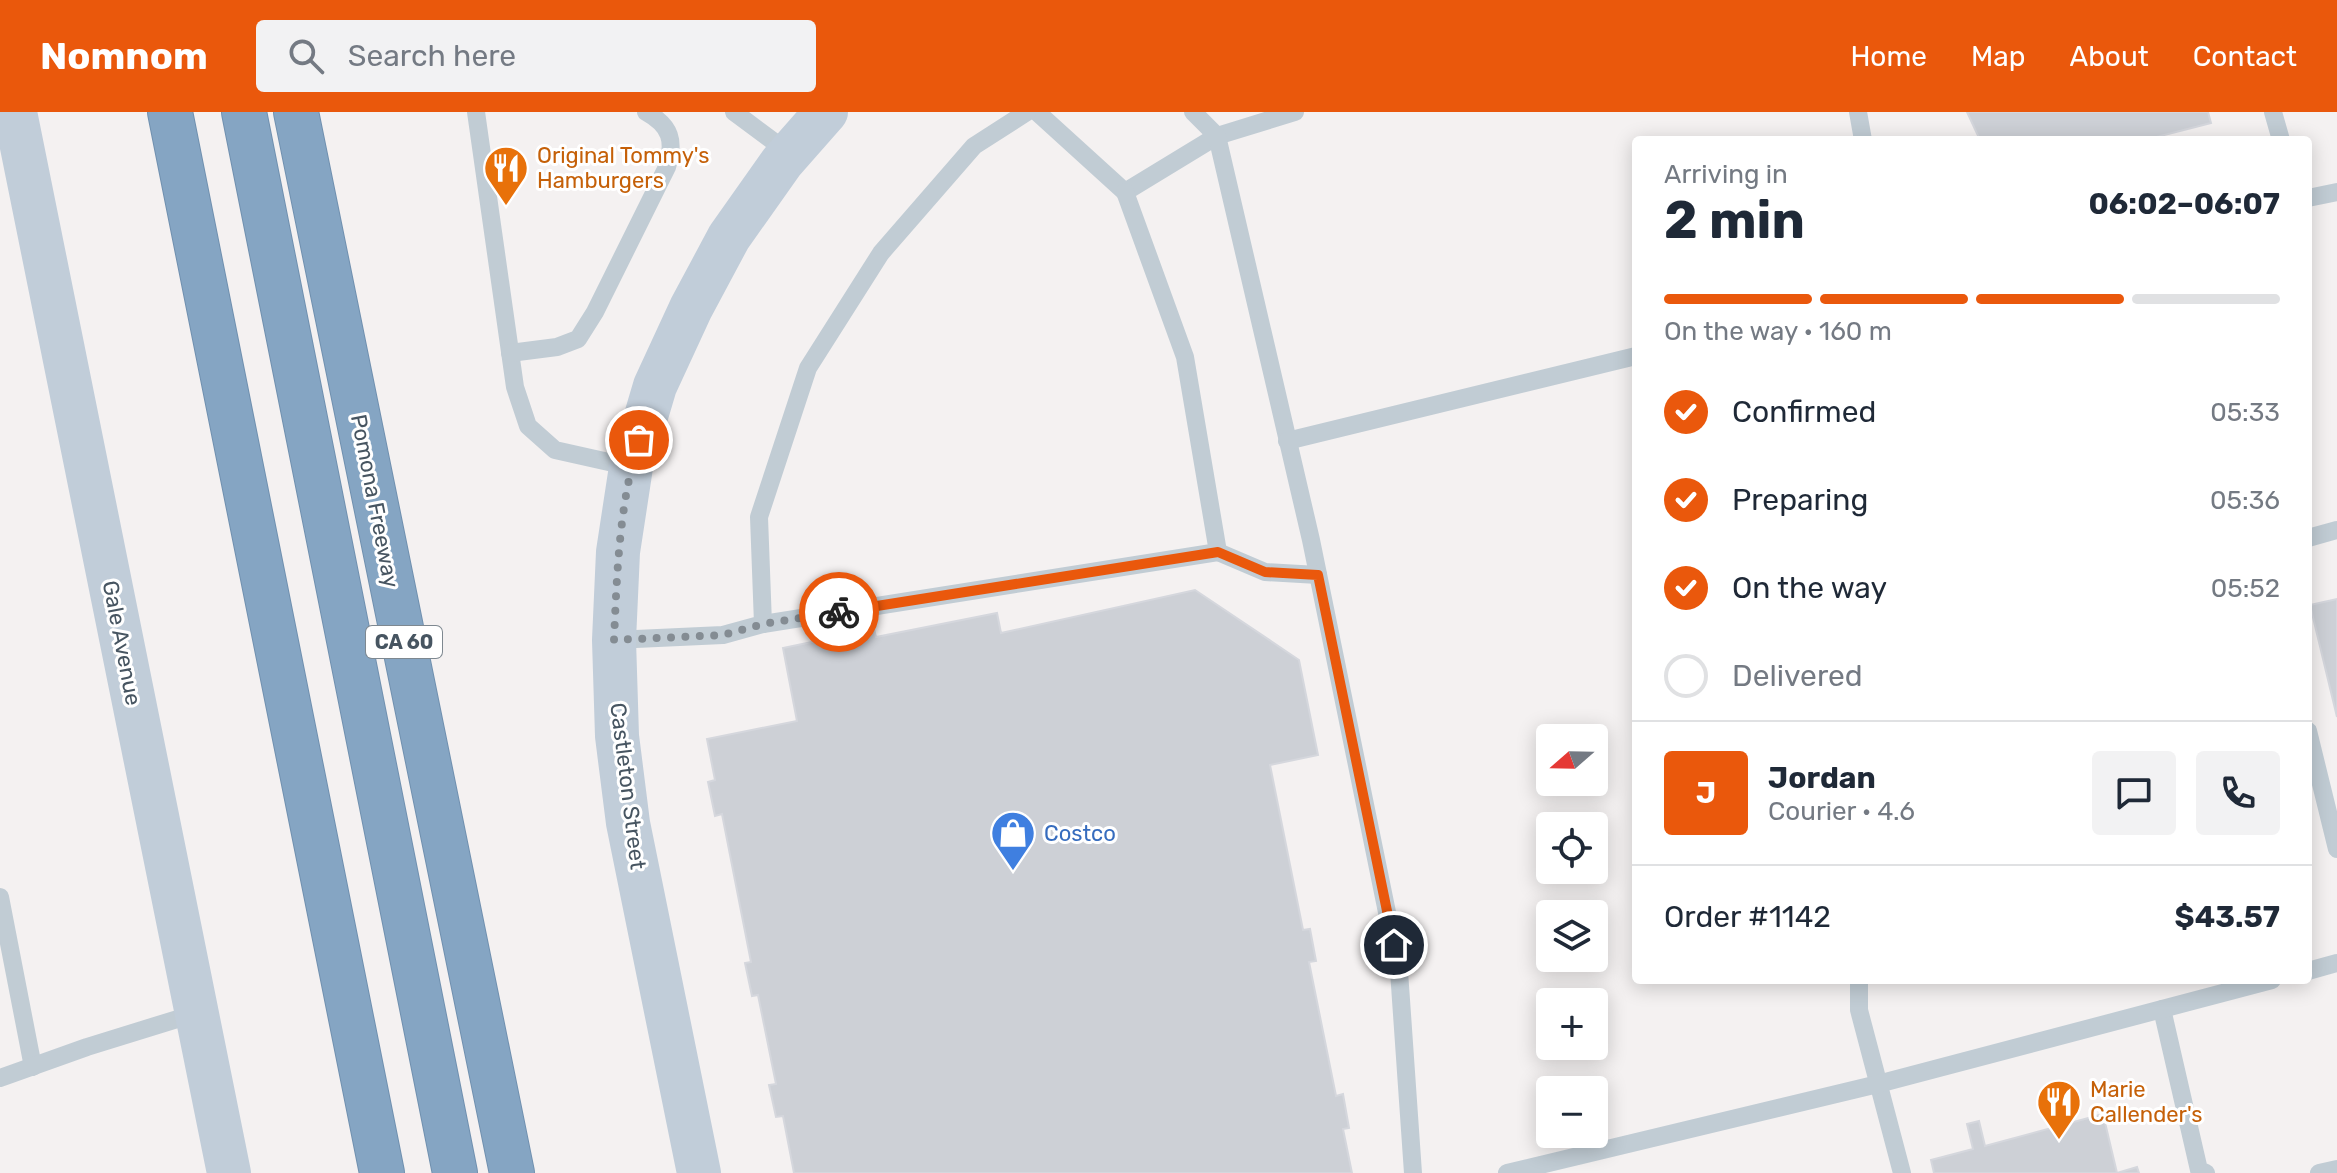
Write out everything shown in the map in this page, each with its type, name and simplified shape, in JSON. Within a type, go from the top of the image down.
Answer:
[{"type":"highway","points":[[170,112],[382,1173]]},
{"type":"highway","points":[[219,112],[428,1173]]},
{"type":"highway","points":[[244,112],[455,1173]]},
{"type":"highway","name":"Pomona Freeway","points":[[296,112],[512,1173]]},
{"type":"street","name":"Gale Avenue","points":[[15,112],[197,1013],[225,1172]]},
{"type":"street","name":"Castleton Street","points":[[699,1173],[628,823],[617,736],[614,640],[618,552],[631,467],[655,386],[691,308],[729,237],[789,153],[826,112]]},
{"type":"lane","points":[[476,112],[515,387],[528,426],[555,450],[631,467]]},
{"type":"lane","points":[[510,353],[557,347],[578,339],[595,312],[667,167],[672,149],[669,131],[646,112]]},
{"type":"lane","points":[[734,112],[789,153]]},
{"type":"lane","points":[[763,624],[759,517],[808,368],[890,242],[974,146],[1027,112]]},
{"type":"lane","points":[[1037,112],[1125,192],[1185,357],[1218,552]]},
{"type":"lane","points":[[1193,112],[1217,136],[1318,575],[1399,971],[1413,1173]]},
{"type":"lane","points":[[1858,112],[1862,136]]},
{"type":"lane","points":[[2273,112],[2280,136]]},
{"type":"lane","points":[[1125,192],[1217,136],[1290,113]]},
{"type":"lane","points":[[2312,197],[2337,192]]},
{"type":"lane","points":[[1287,441],[1632,357]]},
{"type":"lane","points":[[2312,537],[2337,530]]},
{"type":"lane","points":[[614,640],[723,635],[763,624],[1218,552],[1265,572],[1318,575]]},
{"type":"lane","points":[[2312,747],[2337,849]]},
{"type":"lane","points":[[0,897],[33,1067]]},
{"type":"lane","points":[[2312,970],[2337,963]]},
{"type":"lane","points":[[1859,984],[1859,1010],[1902,1173]]},
{"type":"lane","points":[[1507,1173],[1878,1084],[2257,984]]},
{"type":"lane","points":[[2162,1009],[2199,1170],[2206,1173]]},
{"type":"lane","points":[[0,1078],[197,1013]]},
{"type":"lane","points":[[2319,1173],[2337,1169]]},
{"type":"building","points":[[1967,112],[2208,112],[2211,123],[2161,136],[1978,136]]},
{"type":"building","name":"Costco","points":[[1195,590],[1299,660],[1318,755],[1270,765],[1303,930],[1310,929],[1316,961],[1309,962],[1336,1096],[1343,1094],[1349,1128],[1343,1129],[1352,1173],[794,1173],[783,1116],[776,1117],[769,1085],[776,1084],[758,995],[752,996],[745,963],[751,962],[722,814],[715,816],[708,782],[715,780],[707,739],[797,721],[783,648],[874,629],[876,637],[997,613],[1001,633]]},
{"type":"building","points":[[2337,599],[2337,717],[2312,613],[2312,605]]},
{"type":"building","name":"Marie Callender's","points":[[2103,1114],[2117,1173],[1934,1173],[1931,1160],[1973,1149],[1967,1124],[1979,1121],[1985,1146]]},
{"type":"building","points":[[2137,1167],[2139,1173],[2117,1173]]},
{"type":"way so far","points":[[639,440],[631,467],[618,552],[614,640],[723,635],[763,624],[839,612]]},
{"type":"place","name":"Original Tommy's Hamburgers","points":[[506,207]]},
{"type":"place","name":"Costco","points":[[1013,872]]},
{"type":"place","name":"Marie Callender's","points":[[2059,1141]]},
{"type":"route","points":[[839,612],[1218,552],[1265,572],[1318,575],[1394,945]]}]
